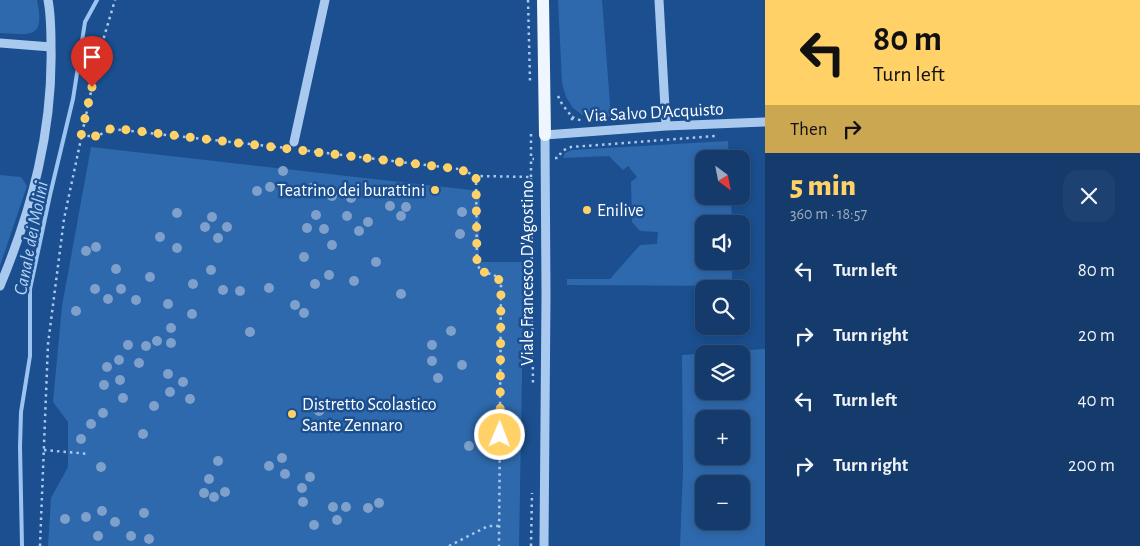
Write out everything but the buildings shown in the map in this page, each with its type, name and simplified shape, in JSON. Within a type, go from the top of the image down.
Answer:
[{"type":"main road","name":"Viale Francesco D'Agostino","points":[[543,0],[545,135]]},
{"type":"street","points":[[0,286],[31,198],[46,138],[52,76],[51,15],[48,0]]},
{"type":"street","points":[[292,144],[325,0]]},
{"type":"street","points":[[659,0],[666,126]]},
{"type":"street","points":[[0,42],[51,47]]},
{"type":"street","name":"Via Salvo D'Acquisto","points":[[545,135],[666,126],[765,122]]},
{"type":"street","name":"Viale Francesco D'Agostino","points":[[544,546],[545,135]]},
{"type":"path","points":[[40,546],[48,344],[64,219],[99,54],[115,0]]},
{"type":"path","points":[[558,92],[562,104],[572,117],[571,147]]},
{"type":"path","points":[[81,136],[97,136],[112,128],[286,149],[292,144],[459,169],[476,176],[531,177],[533,392]]},
{"type":"path","points":[[545,158],[558,158],[562,151],[571,147],[723,136]]},
{"type":"path","points":[[476,176],[477,266],[483,273],[493,274],[501,282],[499,546]]},
{"type":"path","points":[[44,450],[89,454]]},
{"type":"path","points":[[531,546],[532,490]]},
{"type":"path","points":[[449,546],[472,536],[488,526],[499,526]]},
{"type":"shaded area","points":[[0,0],[37,0],[39,22],[34,32],[28,34],[0,33]]},
{"type":"shaded area","points":[[558,0],[602,0],[611,116],[592,119],[573,108],[566,97],[562,83]]},
{"type":"shaded area","points":[[728,141],[728,150],[695,150],[695,205],[731,205],[732,215],[695,215],[695,270],[732,270],[732,280],[695,280],[695,286],[567,285],[567,279],[610,279],[640,245],[657,244],[658,232],[640,231],[632,222],[631,182],[637,177],[628,166],[623,170],[609,156],[563,158],[565,153],[572,150]]},
{"type":"shaded area","points":[[91,147],[480,191],[479,262],[524,262],[519,546],[48,546],[51,498],[68,467],[68,422],[53,402],[62,306]]},
{"type":"shaded area","points":[[0,175],[21,177],[27,186],[0,266]]},
{"type":"shaded area","points":[[765,349],[765,546],[680,546],[683,470],[682,355],[695,354],[695,400],[750,400],[750,350]]},
{"type":"waterway","name":"Canale dei Molini","points":[[22,546],[21,412],[30,356],[30,289],[73,99],[85,22],[97,0]]},
{"type":"place","name":"Teatrino dei burattini","points":[[435,190]]},
{"type":"place","name":"Enilive","points":[[587,210]]},
{"type":"place","name":"Distretto Scolastico Sante Zennaro","points":[[292,414]]},
{"type":"route","points":[[92,87],[81,136],[97,136],[112,128],[459,169],[476,176],[477,266],[483,273],[493,274],[501,282],[500,435]]}]
